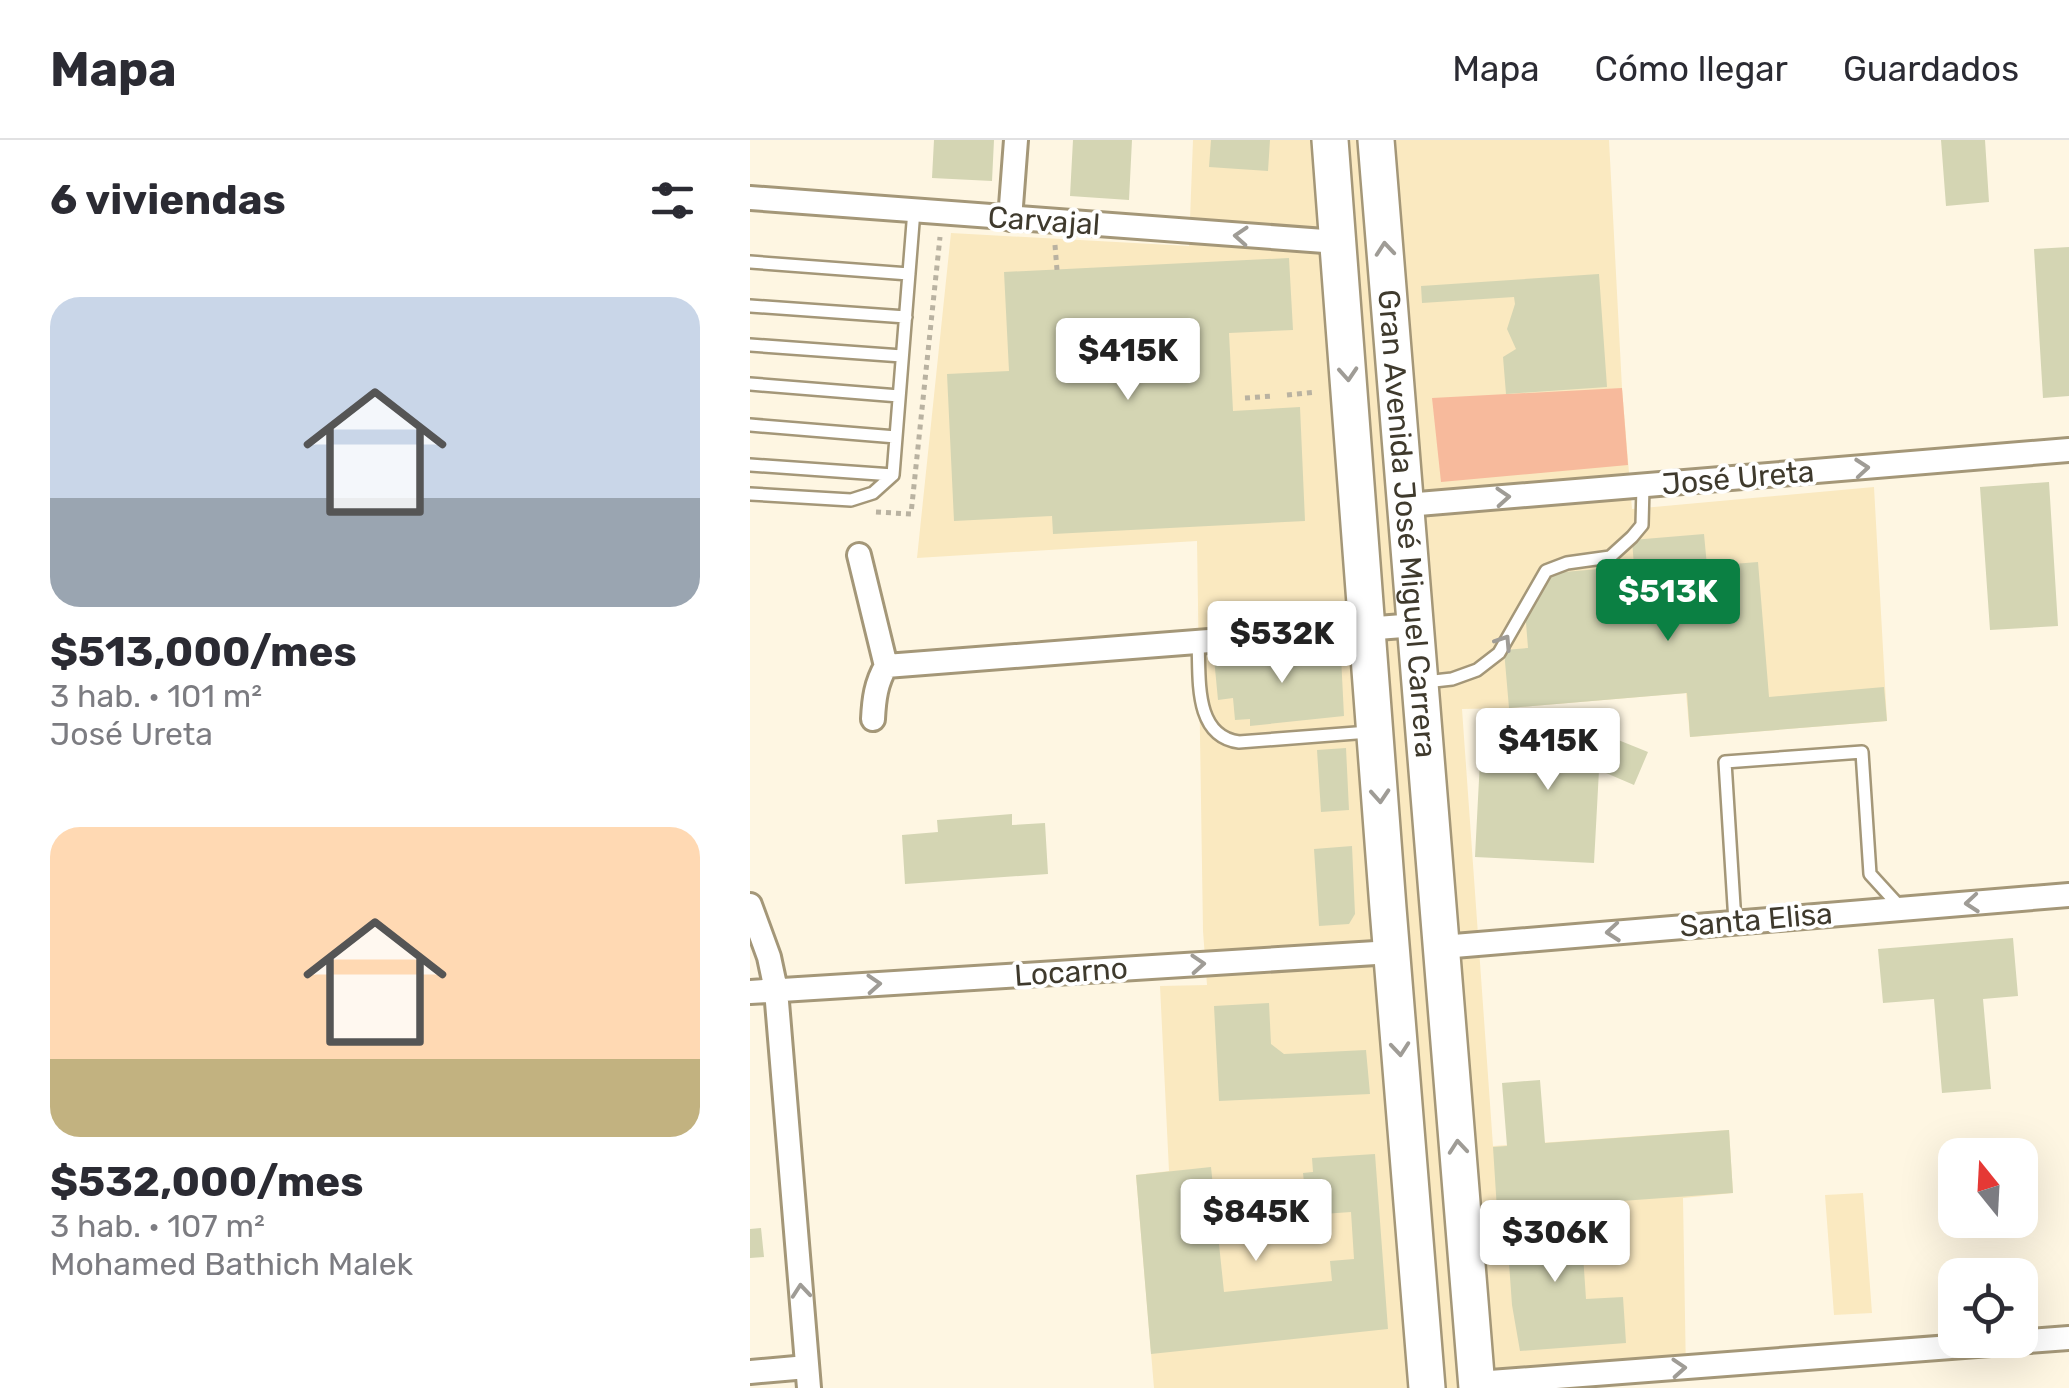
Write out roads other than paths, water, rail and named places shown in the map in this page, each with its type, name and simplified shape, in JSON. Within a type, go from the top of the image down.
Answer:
[{"type":"main road","name":"Gran Avenida José Miguel Carrera","points":[[1330,140],[1427,1388]]},
{"type":"main road","name":"Gran Avenida José Miguel Carrera","points":[[1376,140],[1477,1386]]},
{"type":"main road","points":[[1394,988],[1416,960],[1442,947]]},
{"type":"street","points":[[1010,219],[1016,140]]},
{"type":"street","name":"Carvajal","points":[[750,198],[1338,242]]},
{"type":"street","name":"José Ureta","points":[[1406,505],[2069,450]]},
{"type":"street","points":[[859,555],[886,666],[874,697],[873,719]]},
{"type":"street","points":[[886,666],[1416,625]]},
{"type":"street","name":"Santa Elisa","points":[[1442,947],[2069,895]]},
{"type":"street","points":[[750,905],[776,990],[808,1378],[750,1372]]},
{"type":"street","name":"Locarno","points":[[750,992],[1392,952]]},
{"type":"street","points":[[1477,1386],[2069,1338]]},
{"type":"lane","points":[[750,494],[851,500],[874,493],[893,476],[914,210]]},
{"type":"lane","points":[[750,262],[909,274]]},
{"type":"lane","points":[[750,306],[906,317]]},
{"type":"lane","points":[[750,345],[902,356]]},
{"type":"lane","points":[[750,384],[900,396]]},
{"type":"lane","points":[[750,426],[896,436]]},
{"type":"lane","points":[[750,465],[893,476]]},
{"type":"lane","points":[[1420,683],[1452,680],[1477,670],[1499,653],[1546,571],[1568,563],[1610,557],[1642,525],[1643,486]]},
{"type":"lane","points":[[1198,642],[1206,718],[1227,741],[1375,732]]},
{"type":"lane","points":[[1736,922],[1724,762],[1862,752],[1870,874],[1902,908]]}]
